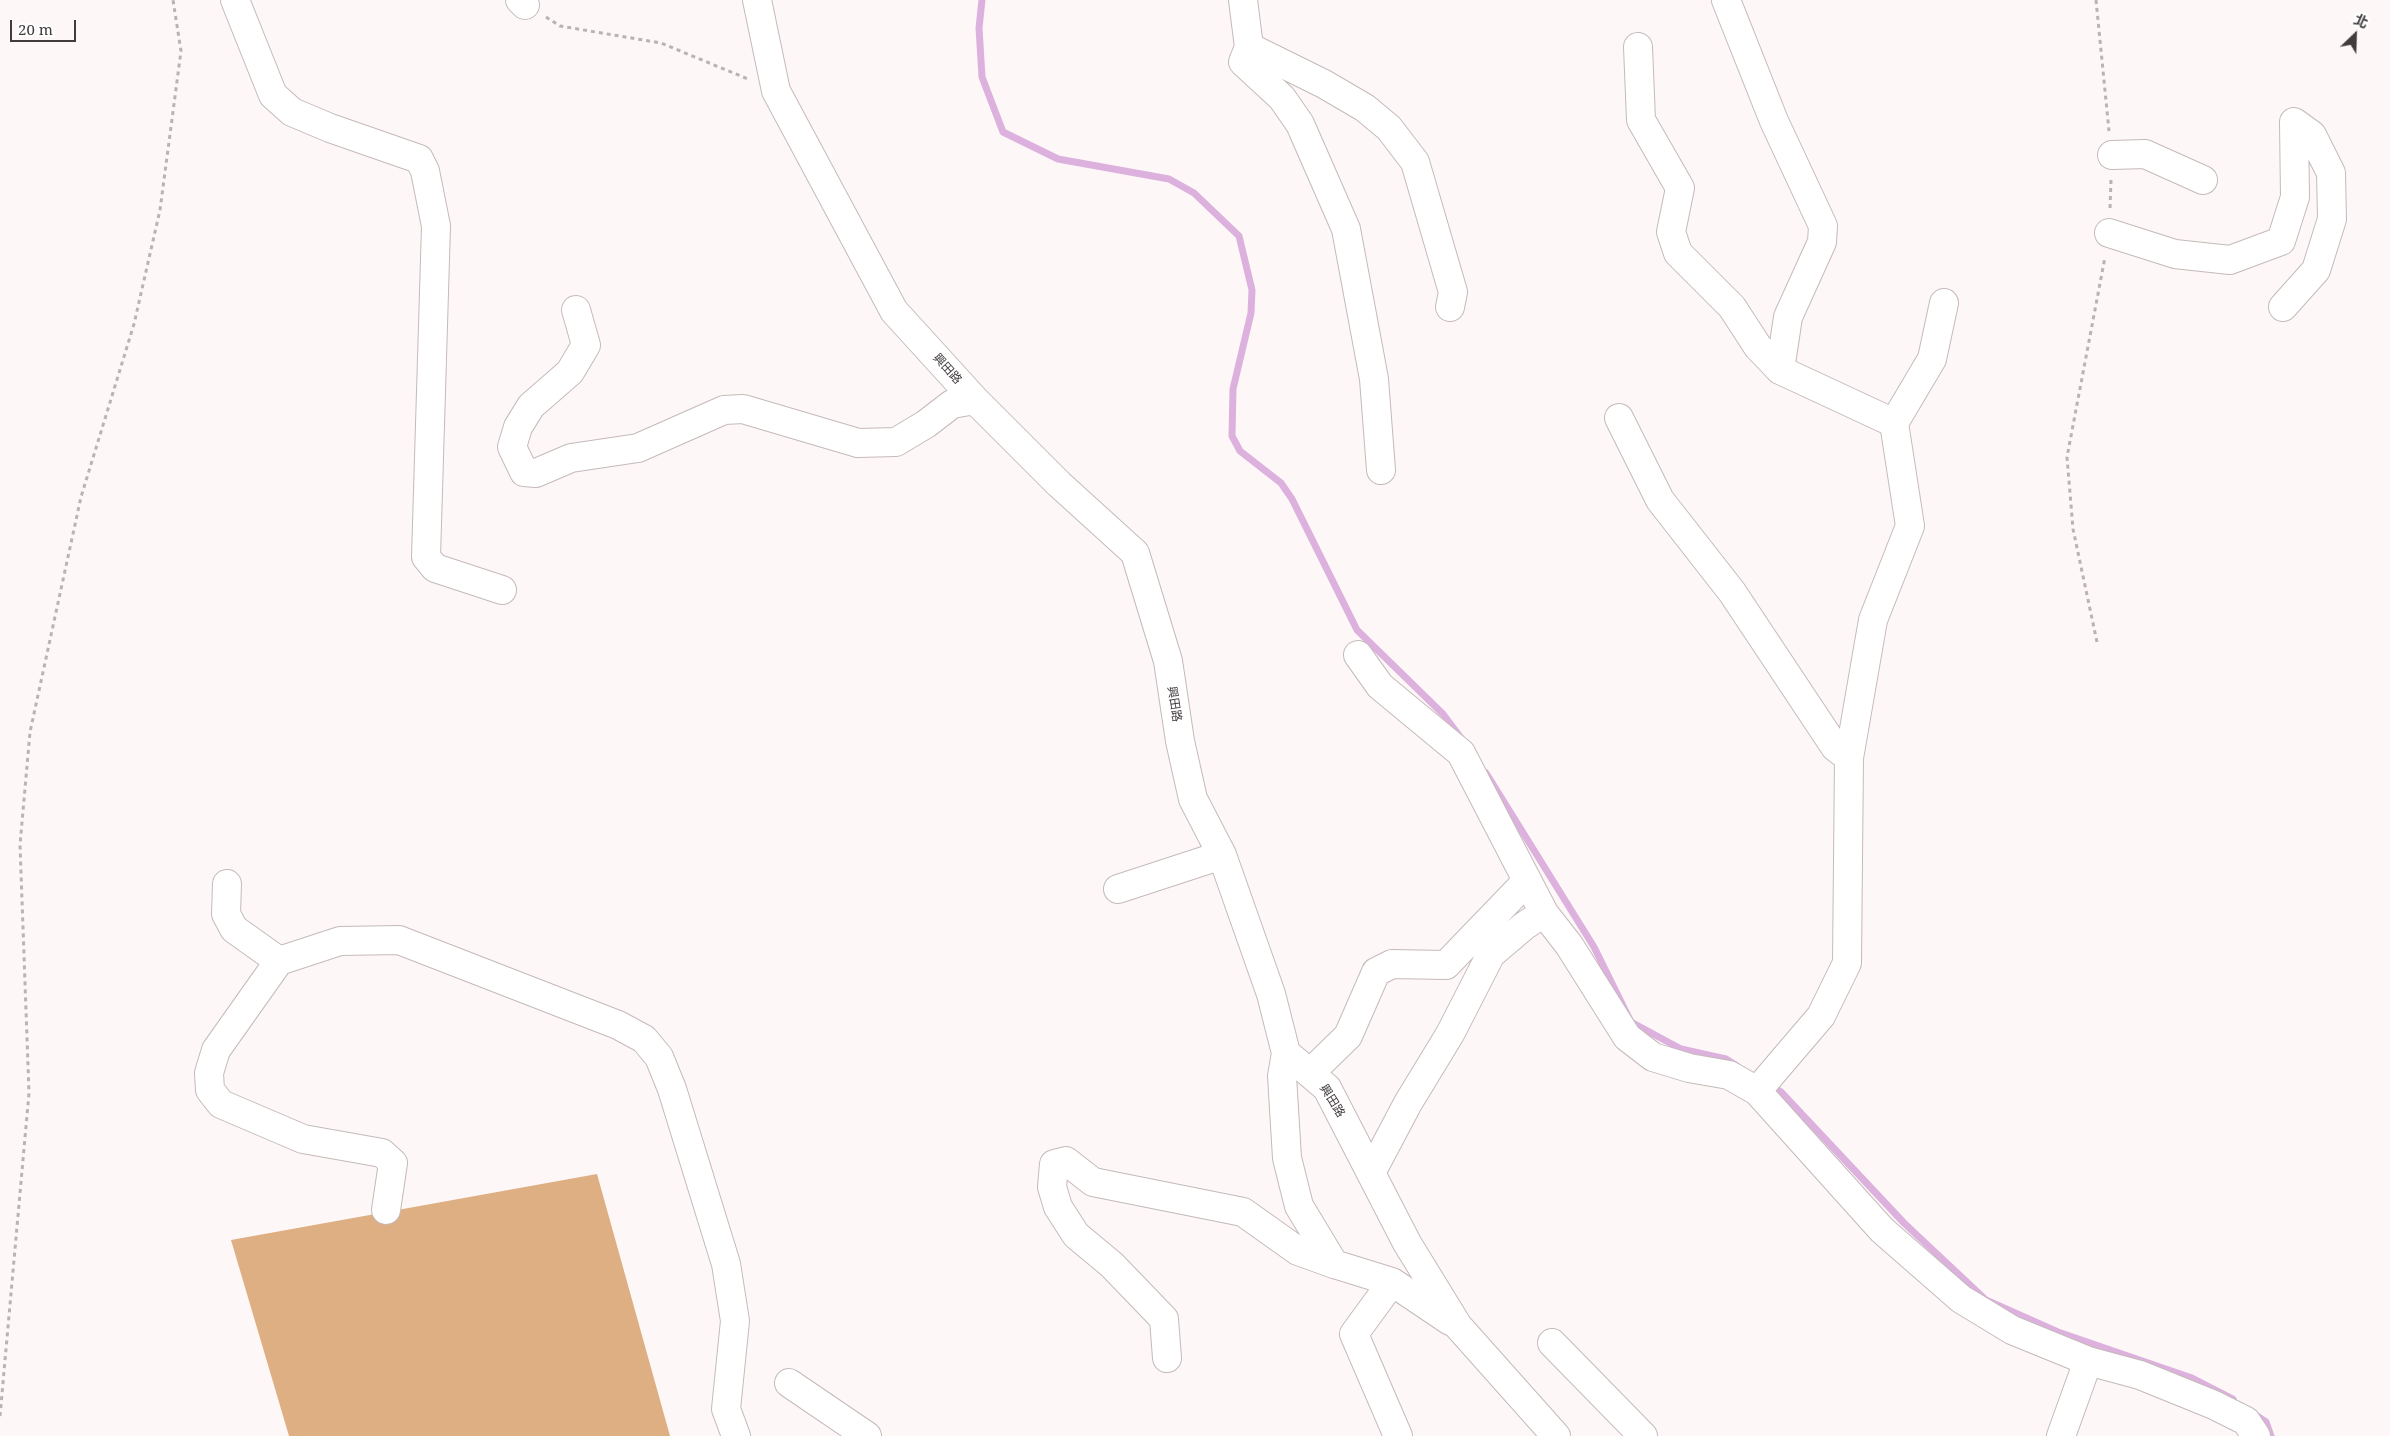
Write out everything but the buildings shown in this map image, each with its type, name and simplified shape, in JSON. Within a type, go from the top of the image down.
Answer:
[{"type":"street","points":[[235,0],[274,95],[292,112],[330,128],[419,159],[425,170],[436,226],[426,558],[435,568],[502,590]]},
{"type":"street","points":[[760,12],[777,0]]},
{"type":"street","points":[[1243,0],[1249,47],[1243,62],[1282,98],[1300,124],[1346,229],[1374,379],[1381,470]]},
{"type":"street","points":[[1726,0],[1774,121],[1823,226],[1822,242],[1788,316],[1780,370]]},
{"type":"street","name":"興田路","points":[[760,12],[776,90],[894,311],[975,400],[1059,484],[1135,554],[1168,661],[1180,741],[1193,798],[1222,855],[1271,994],[1286,1054],[1327,1088],[1407,1243],[1458,1326],[1556,1436]]},
{"type":"street","points":[[1638,46],[1641,120],[1680,188],[1672,232],[1678,254],[1732,307],[1758,348],[1780,370],[1894,422]]},
{"type":"street","points":[[1249,47],[1324,84],[1365,108],[1389,128],[1414,162],[1453,292],[1450,307]]},
{"type":"street","points":[[2109,233],[2176,254],[2230,260],[2281,241],[2296,197],[2294,122],[2312,135],[2331,172],[2332,219],[2316,270],[2283,307]]},
{"type":"street","points":[[2112,155],[2145,154],[2203,180]]},
{"type":"street","points":[[1757,1091],[1821,1016],[1846,963],[1849,758],[1873,620],[1910,526],[1894,422],[1932,359],[1944,303]]},
{"type":"street","points":[[576,310],[586,345],[570,372],[531,406],[518,427],[512,447],[524,472],[536,473],[571,458],[638,448],[724,410],[742,408],[858,443],[896,442],[926,424],[952,404],[975,400]]},
{"type":"street","points":[[1619,418],[1660,500],[1732,592],[1835,748],[1849,758]]},
{"type":"street","points":[[1358,655],[1380,686],[1461,752],[1544,913],[1569,945],[1628,1037],[1653,1056],[1689,1068],[1728,1075],[1757,1091],[1882,1230],[1961,1299],[2012,1330],[2088,1361],[2140,1376],[2214,1405],[2246,1421],[2256,1436]]},
{"type":"street","points":[[1118,889],[1222,855]]},
{"type":"street","points":[[1310,1072],[1348,1036],[1376,972],[1392,964],[1446,965],[1527,881]]},
{"type":"street","points":[[227,884],[226,914],[234,929],[279,961]]},
{"type":"street","points":[[1371,1173],[1408,1103],[1450,1034],[1491,954],[1524,926],[1544,913]]},
{"type":"street","points":[[386,1210],[393,1163],[382,1153],[303,1139],[221,1104],[210,1090],[208,1073],[216,1050],[279,961],[340,941],[399,940],[618,1025],[644,1039],[659,1057],[672,1088],[726,1264],[734,1320],[726,1409],[736,1436]]},
{"type":"street","points":[[1286,1054],[1282,1076],[1287,1158],[1299,1206],[1334,1264]]},
{"type":"street","points":[[1167,1358],[1164,1319],[1112,1265],[1076,1235],[1058,1207],[1052,1187],[1054,1164],[1066,1161],[1093,1182],[1243,1212],[1298,1252],[1392,1282],[1458,1326]]},
{"type":"street","points":[[1392,1282],[1354,1334],[1398,1436]]},
{"type":"street","points":[[1552,1343],[1643,1436]]},
{"type":"street","points":[[2061,1436],[2088,1361]]},
{"type":"street","points":[[789,1383],[867,1436]]},
{"type":"path","points":[[0,1416],[29,1093],[20,845],[30,732],[81,496],[134,324],[160,210],[181,51],[173,0]]},
{"type":"path","points":[[2096,0],[2112,155],[2109,233],[2067,457],[2073,529],[2097,642]]},
{"type":"path","points":[[523,2],[560,26],[661,43],[776,90]]},
{"type":"shaded area","points":[[597,1174],[670,1436],[289,1436],[231,1240]]},
{"type":"waterway","points":[[982,0],[979,28],[982,77],[1003,132],[1058,159],[1169,179],[1194,193],[1239,236],[1252,290],[1251,313],[1233,389],[1232,436],[1240,451],[1281,483],[1292,499],[1357,630],[1443,714],[1461,738]]},
{"type":"waterway","points":[[1486,773],[1594,947],[1631,1022],[1681,1049],[1726,1059],[1737,1066]]},
{"type":"waterway","points":[[1770,1085],[1781,1092],[1904,1223],[1986,1300],[2058,1332],[2192,1378],[2233,1399]]},
{"type":"waterway","points":[[2254,1414],[2266,1422],[2271,1436]]}]
